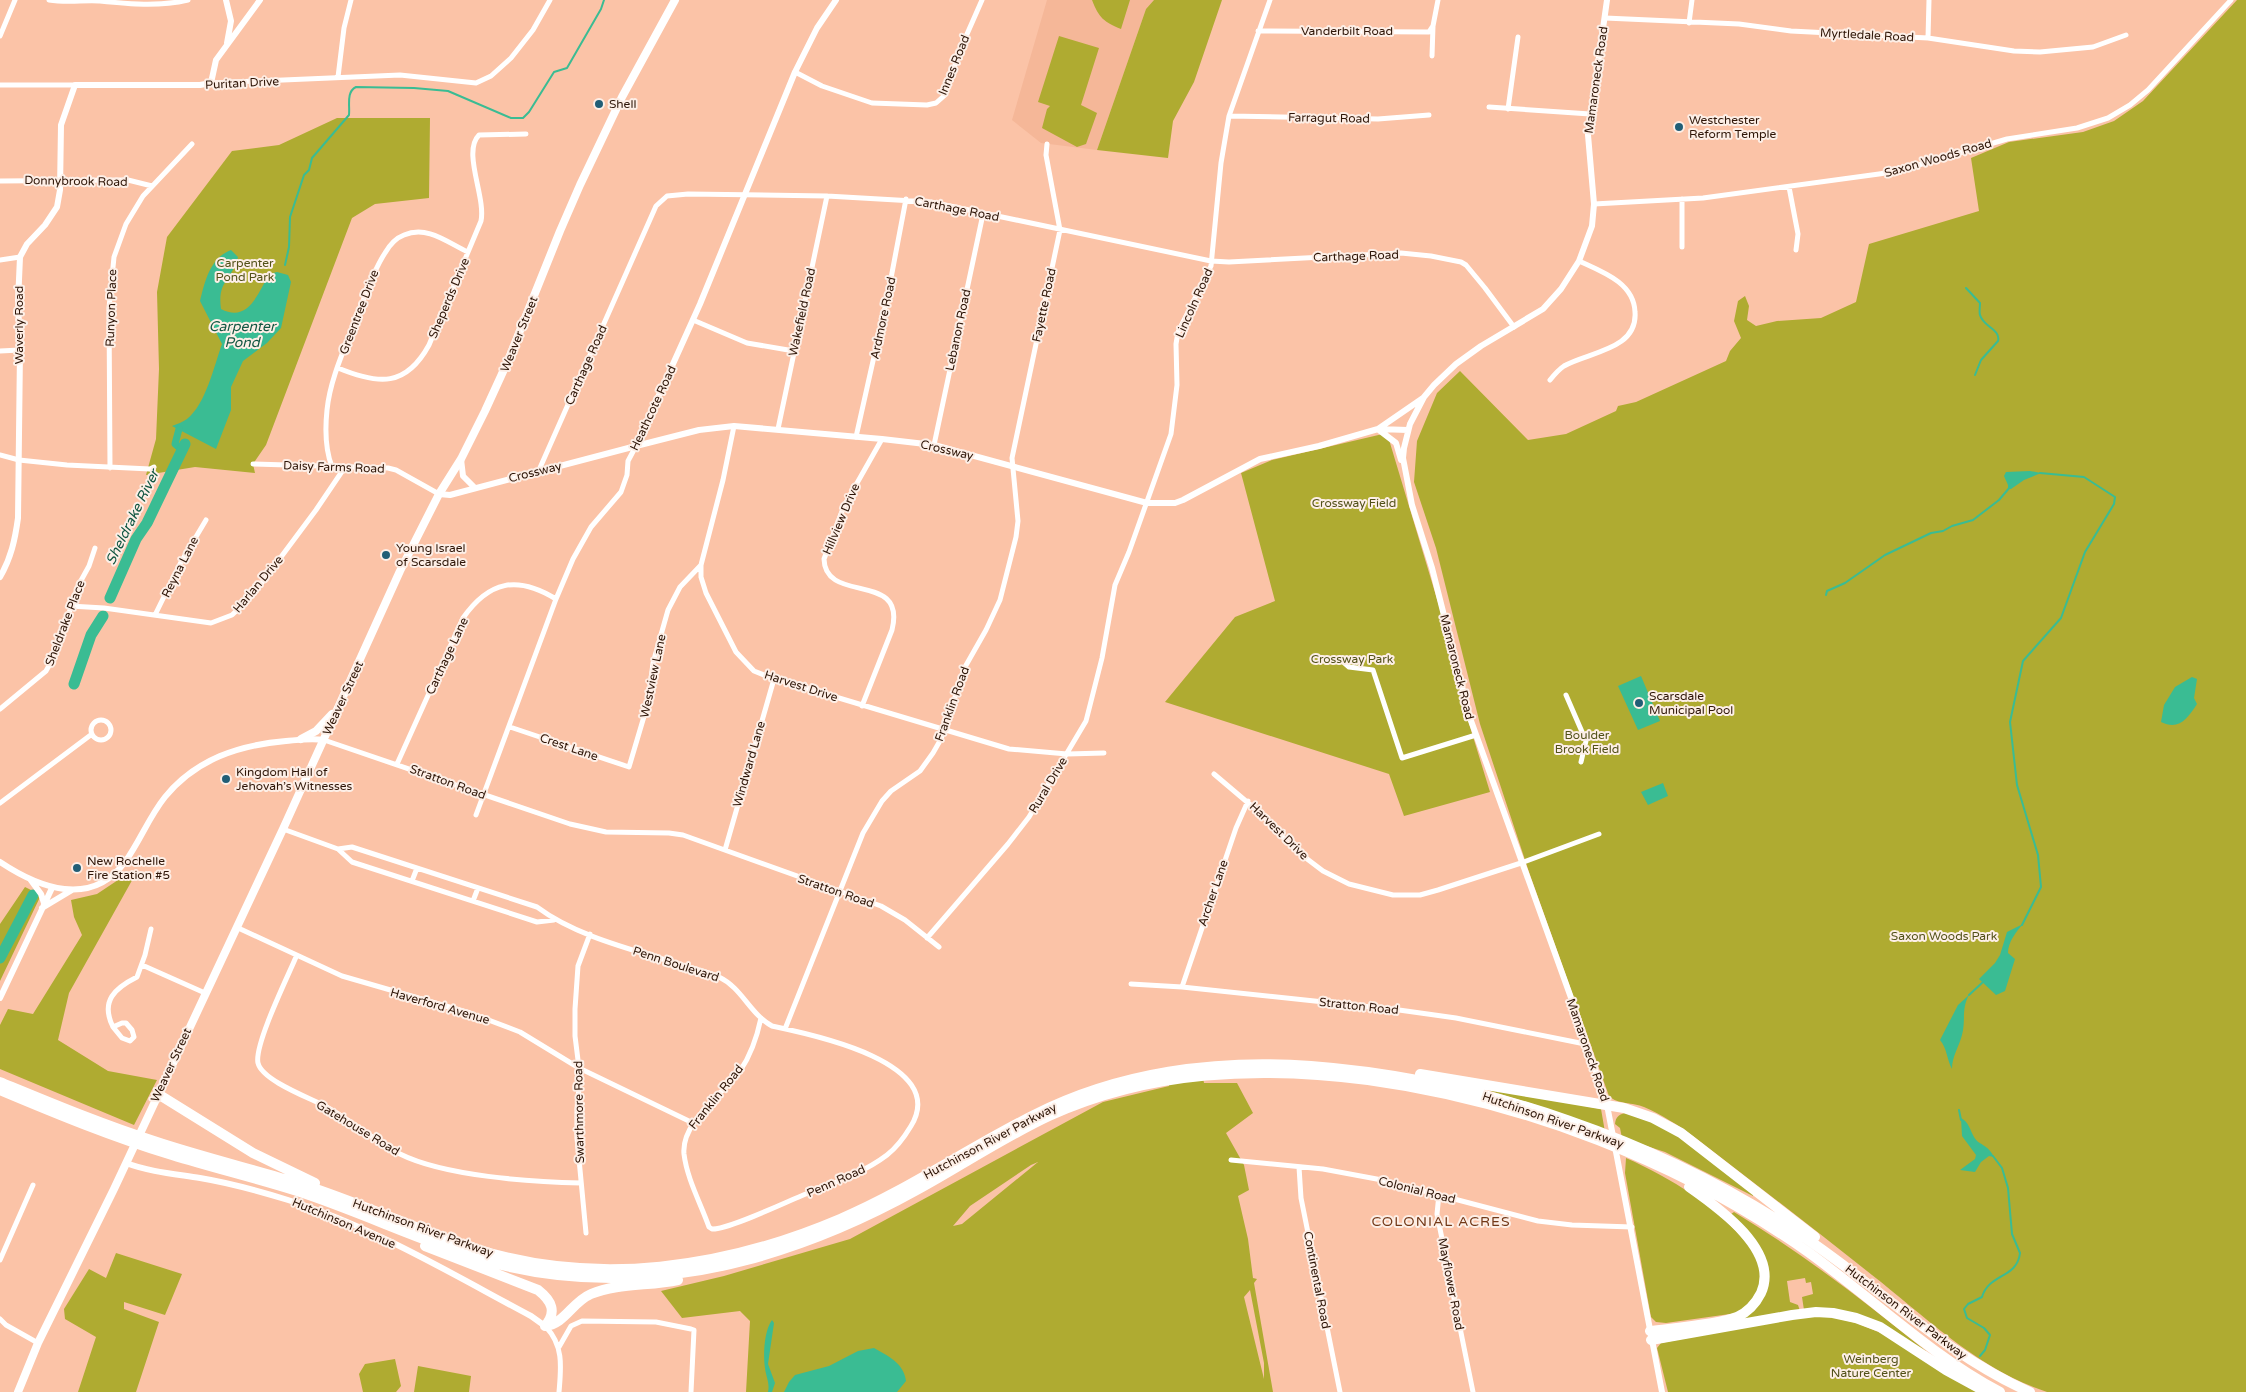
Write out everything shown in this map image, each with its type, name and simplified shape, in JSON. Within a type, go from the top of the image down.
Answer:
[{"type":"highway","name":"Hutchinson River Parkway","points":[[0,1082],[109,1126],[300,1184],[475,1249],[543,1265],[612,1270],[681,1265],[765,1246],[838,1220],[901,1189],[1041,1111],[1076,1096],[1121,1082],[1168,1071],[1238,1065],[1286,1065],[1367,1072],[1436,1084],[1503,1101],[1576,1125],[1657,1157],[1713,1184],[1768,1214],[1820,1248],[1967,1358],[1997,1376],[2030,1392]]},
{"type":"highway","name":"Hutchinson River Parkway","points":[[0,1090],[107,1133],[173,1155],[296,1191],[495,1263],[540,1272],[588,1277],[635,1277],[689,1272],[751,1258],[807,1241],[894,1202],[1035,1123],[1078,1104],[1144,1084],[1212,1074],[1259,1072],[1328,1076],[1382,1082],[1445,1094],[1556,1126],[1660,1167],[1726,1200],[1787,1238],[1844,1279],[1954,1364],[2000,1392]]},
{"type":"highway","points":[[1367,1072],[1410,1073],[1624,1108],[1646,1115],[1689,1139],[1834,1252],[1859,1276]]},
{"type":"highway","points":[[158,1094],[270,1162],[387,1215]]},
{"type":"highway","points":[[1651,1336],[1742,1314],[1756,1301],[1763,1288],[1765,1277],[1763,1262],[1758,1251],[1740,1230],[1708,1200],[1660,1167]]},
{"type":"highway","points":[[359,1214],[412,1240],[481,1269],[538,1290],[547,1298],[553,1309],[552,1316],[545,1326]]},
{"type":"highway","points":[[545,1326],[559,1322],[577,1302],[594,1293],[694,1277],[761,1258],[807,1241]]},
{"type":"highway","points":[[1651,1336],[1792,1315],[1816,1312],[1832,1313],[1856,1318],[1880,1327],[1946,1370],[1986,1392]]},
{"type":"main road","name":"Weaver Street","points":[[18,1392],[38,1343],[134,1147],[283,829],[400,571],[439,494],[461,459],[507,363],[580,185],[622,97],[673,4],[679,0]]},
{"type":"main road","points":[[301,740],[321,728],[338,707]]},
{"type":"street","points":[[0,36],[15,0]]},
{"type":"street","points":[[49,0],[72,3],[99,1],[116,4],[158,5],[188,0]]},
{"type":"street","points":[[226,0],[231,21],[226,45]]},
{"type":"street","points":[[211,83],[213,67],[226,45],[240,30],[260,0]]},
{"type":"street","points":[[338,77],[344,28],[351,0]]},
{"type":"street","name":"Puritan Drive","points":[[0,85],[200,85],[400,75],[461,82],[482,80],[502,67],[519,49],[550,0]]},
{"type":"street","name":"Heathcote Road","points":[[476,815],[556,599],[585,536],[621,492],[627,475],[628,461],[728,239],[744,194],[795,72],[817,28],[836,0]]},
{"type":"street","name":"Innes Road","points":[[795,72],[822,86],[872,103],[927,106],[936,103],[945,95],[960,50],[982,0]]},
{"type":"street","name":"Lincoln Road","points":[[1111,603],[1120,571],[1129,552],[1171,434],[1177,386],[1176,344],[1178,332],[1208,275],[1221,163],[1229,116],[1270,0]]},
{"type":"street","points":[[1432,56],[1438,0]]},
{"type":"street","name":"Mamaroneck Road","points":[[1607,0],[1590,114],[1588,147],[1594,204],[1592,226],[1580,260],[1551,301],[1456,364],[1424,397],[1408,430],[1404,448],[1405,475],[1476,735],[1607,1105],[1632,1227],[1662,1392]]},
{"type":"street","points":[[1689,23],[1692,0]]},
{"type":"street","points":[[1928,38],[1929,0]]},
{"type":"street","name":"Saxon Woods Road","points":[[1594,204],[1682,198],[1789,187],[1898,171],[2000,140],[2077,128],[2108,118],[2130,105],[2148,90],[2231,0]]},
{"type":"street","name":"Myrtledale Road","points":[[1605,18],[1739,24],[1791,31],[1928,38],[2014,51],[2040,52],[2092,47],[2126,35]]},
{"type":"street","name":"Vanderbilt Road","points":[[1258,31],[1429,32],[1434,26]]},
{"type":"street","points":[[1508,109],[1518,37]]},
{"type":"street","points":[[0,260],[20,257],[27,244],[54,213],[59,199],[61,125],[75,85]]},
{"type":"street","points":[[1489,107],[1590,114]]},
{"type":"street","name":"Farragut Road","points":[[1229,116],[1378,119],[1429,115]]},
{"type":"street","name":"Sheperds Drive","points":[[338,368],[352,374],[394,380],[408,370],[424,354],[483,213],[473,148],[474,141],[479,135],[526,134]]},
{"type":"street","name":"Runyon Place","points":[[110,468],[110,276],[114,257],[121,236],[143,196],[192,144]]},
{"type":"street","name":"Fayette Road","points":[[1012,466],[1012,458],[1060,230],[1046,155],[1047,144]]},
{"type":"street","name":"Donnybrook Road","points":[[0,181],[128,180],[152,186]]},
{"type":"street","points":[[1789,187],[1798,234],[1796,250]]},
{"type":"street","name":"Carthage Road","points":[[539,470],[656,206],[667,196],[744,194],[906,199],[932,202],[1060,230],[1229,262],[1401,253],[1431,256],[1461,262],[1466,265],[1514,327]]},
{"type":"street","name":"Wakefield Road","points":[[778,429],[827,196]]},
{"type":"street","points":[[1682,198],[1682,247]]},
{"type":"street","name":"Ardmore Road","points":[[856,437],[886,304],[906,199]]},
{"type":"street","name":"Lebanon Road","points":[[934,446],[983,214]]},
{"type":"street","name":"Greentree Drive","points":[[332,467],[327,453],[327,410],[338,368],[376,268],[391,244],[405,234],[421,232],[443,238],[468,252]]},
{"type":"street","name":"Waverly Road","points":[[0,577],[10,558],[15,541],[18,518],[20,350],[18,302],[20,257]]},
{"type":"street","points":[[1550,380],[1564,366],[1625,340],[1633,326],[1636,315],[1634,302],[1627,288],[1580,260]]},
{"type":"street","points":[[693,320],[747,342],[794,351]]},
{"type":"street","points":[[0,350],[20,350]]},
{"type":"street","points":[[1405,475],[1396,443],[1378,429],[1424,397]]},
{"type":"street","name":"Crossway","points":[[439,494],[450,495],[539,470],[699,430],[734,426],[882,439],[934,446],[1147,503],[1175,503],[1200,492],[1260,458],[1319,446],[1378,429],[1408,430]]},
{"type":"street","name":"Harvest Drive","points":[[734,426],[723,480],[701,565],[706,593],[736,652],[754,671],[862,706],[1009,749],[1067,754],[1104,753]]},
{"type":"street","name":"Hillview Drive","points":[[862,706],[892,630],[896,617],[894,608],[890,601],[882,595],[835,581],[824,568],[824,559],[825,550],[844,506],[882,439]]},
{"type":"street","points":[[0,455],[19,460],[110,468],[150,469],[154,467]]},
{"type":"street","points":[[461,459],[463,476],[474,487]]},
{"type":"street","name":"Daisy Farms Road","points":[[253,464],[396,470],[439,494]]},
{"type":"street","name":"Franklin Road","points":[[785,1029],[839,892],[872,815],[891,792],[926,764],[944,730],[965,667],[995,613],[1016,537],[1018,521],[1012,466]]},
{"type":"street","name":"Harlan Drive","points":[[70,606],[211,623],[232,615],[265,580],[344,467]]},
{"type":"street","name":"Reyna Lane","points":[[155,616],[181,562],[206,520]]},
{"type":"street","name":"Sheldrake Place","points":[[0,709],[46,671],[55,655],[70,606],[96,548]]},
{"type":"street","name":"Westview Lane","points":[[629,768],[648,703],[653,662],[668,610],[680,587],[701,565]]},
{"type":"street","name":"Carthage Lane","points":[[397,764],[464,618],[474,603],[495,588],[517,583],[529,586],[556,599]]},
{"type":"street","name":"Rural Drive","points":[[927,938],[1029,817],[1086,721],[1102,658],[1111,603]]},
{"type":"street","points":[[1341,660],[1349,667],[1374,670],[1402,758],[1476,735]]},
{"type":"street","name":"Windward Lane","points":[[725,850],[774,679]]},
{"type":"street","points":[[1566,695],[1586,741],[1581,762]]},
{"type":"street","name":"Crest Lane","points":[[510,727],[629,768]]},
{"type":"street","points":[[0,803],[92,734]]},
{"type":"street","name":"Stratton Road","points":[[0,862],[52,888],[73,890],[95,885],[120,868],[164,799],[175,785],[199,766],[218,756],[243,747],[301,740],[324,740],[483,795],[595,830],[683,835],[891,911],[939,947]]},
{"type":"street","name":"Harvest Drive","points":[[1214,774],[1248,801],[1294,849],[1323,871],[1349,884],[1393,896],[1420,895],[1521,863],[1599,834]]},
{"type":"street","name":"Archer Lane","points":[[1182,987],[1236,828],[1248,801]]},
{"type":"street","name":"Penn Boulevard","points":[[283,829],[338,850],[352,862],[537,922],[554,920]]},
{"type":"street","name":"Penn Boulevard","points":[[338,850],[352,847],[537,907],[554,920],[612,944],[719,977],[736,987],[761,1018],[772,1026],[785,1029]]},
{"type":"street","points":[[412,882],[417,868]]},
{"type":"street","points":[[29,878],[41,894],[43,906]]},
{"type":"street","points":[[0,998],[52,888]]},
{"type":"street","points":[[473,902],[478,888]]},
{"type":"street","points":[[43,906],[73,890]]},
{"type":"street","name":"Haverford Avenue","points":[[236,927],[296,957],[342,976],[470,1013],[520,1032],[579,1068],[693,1123]]},
{"type":"street","points":[[113,1027],[109,1014],[112,996],[117,988],[137,977],[151,929]]},
{"type":"street","name":"Swarthmore Road","points":[[586,1233],[577,1119],[579,1068],[575,1036],[578,966],[590,934]]},
{"type":"street","name":"Gatehouse Road","points":[[296,957],[257,1056],[258,1065],[262,1071],[289,1089],[325,1106],[385,1145],[412,1159],[438,1167],[492,1176],[581,1184]]},
{"type":"street","points":[[142,964],[205,993]]},
{"type":"street","name":"Stratton Road","points":[[1131,984],[1182,987],[1456,1018],[1586,1044]]},
{"type":"street","name":"Franklin Road","points":[[716,1229],[709,1227],[684,1154],[687,1133],[693,1123],[723,1092],[741,1069],[754,1046],[761,1018]]},
{"type":"street","name":"Penn Road","points":[[716,1229],[752,1217],[864,1170],[888,1154],[905,1135],[916,1118],[918,1109],[914,1091],[909,1082],[890,1066],[848,1045],[785,1029]]},
{"type":"street","name":"Colonial Road","points":[[1231,1160],[1299,1167],[1382,1180],[1538,1221],[1572,1225],[1632,1227]]},
{"type":"street","name":"Hutchinson Avenue","points":[[126,1163],[147,1170],[202,1178],[245,1188],[334,1216],[400,1247],[531,1316],[545,1326]]},
{"type":"street","name":"Continental Road","points":[[1299,1167],[1301,1198],[1340,1392]]},
{"type":"street","points":[[0,1260],[33,1185]]},
{"type":"street","name":"Mayflower Road","points":[[1439,1194],[1437,1214],[1473,1392]]},
{"type":"street","points":[[0,1319],[6,1325],[38,1343]]},
{"type":"street","points":[[559,1347],[571,1326],[582,1321],[656,1322],[694,1330],[691,1392]]},
{"type":"street","points":[[545,1326],[559,1347],[561,1363],[559,1392]]},
{"type":"shaded area","points":[[1047,0],[1154,0],[1146,9],[1097,150],[1041,143],[1012,120]]},
{"type":"green space","points":[[1092,0],[1130,0],[1121,29],[1103,19]]},
{"type":"green space","points":[[1154,0],[1222,0],[1194,82],[1173,121],[1168,158],[1097,150],[1146,9]]},
{"type":"green space","name":"Saxon Woods Park","points":[[2237,0],[2246,0],[2246,1392],[2047,1392],[2022,1382],[1976,1357],[1682,1128],[1640,1105],[1617,1101],[1609,1096],[1529,872],[1480,724],[1436,548],[1414,482],[1417,441],[1437,393],[1460,371],[1528,440],[1566,434],[1616,411],[1618,406],[1636,402],[1726,361],[1730,351],[1741,338],[1734,321],[1738,301],[1745,296],[1749,306],[1747,320],[1756,326],[1777,321],[1821,318],[1856,302],[1869,244],[1979,211],[1971,158],[2009,142],[2083,132],[2114,121],[2143,101]]},
{"type":"green space","points":[[1059,36],[1099,48],[1081,105],[1097,113],[1086,144],[1077,147],[1042,128],[1047,109],[1050,106],[1038,102]]},
{"type":"green space","name":"Carpenter Pond Park","points":[[337,118],[430,118],[429,198],[375,204],[352,218],[266,445],[253,464],[255,473],[195,467],[146,475],[156,439],[159,369],[157,292],[167,237],[232,151],[279,145]]},
{"type":"green space","name":"Crossway Park","points":[[1387,433],[1440,609],[1463,704],[1490,792],[1404,816],[1389,774],[1165,702],[1235,617],[1275,601],[1241,473],[1272,460]]},
{"type":"green space","points":[[130,872],[135,875],[69,993],[58,1040],[108,1071],[157,1080],[134,1125],[0,1069],[0,1025],[8,1009],[33,1014],[82,935],[74,917],[71,900],[97,894]]},
{"type":"green space","points":[[25,887],[41,895],[0,981],[0,924]]},
{"type":"green space","points":[[1203,1078],[1204,1083],[1237,1083],[1253,1113],[1226,1133],[1244,1165],[1249,1190],[1238,1196],[1248,1239],[1253,1278],[1257,1279],[1254,1283],[1273,1392],[746,1392],[750,1321],[740,1311],[682,1318],[661,1291],[724,1276],[850,1239],[1103,1102],[1169,1086],[1169,1082]],"holes":[[[1038,1162],[962,1224],[953,1226],[970,1206]],[[1250,1290],[1264,1363],[1264,1379],[1244,1297]]]},
{"type":"green space","points":[[1491,1088],[1601,1109],[1605,1132],[1536,1105],[1490,1091]]},
{"type":"green space","points":[[1625,1113],[1660,1125],[1694,1145],[1753,1194],[1753,1196],[1665,1152],[1622,1138],[1620,1128],[1615,1124],[1618,1117]]},
{"type":"green space","points":[[1626,1158],[1677,1184],[1693,1195],[1723,1219],[1749,1246],[1760,1262],[1762,1277],[1758,1291],[1737,1313],[1666,1323],[1656,1322],[1651,1317],[1625,1173]]},
{"type":"green space","points":[[1734,1212],[1832,1278],[1926,1351],[1896,1333],[1804,1310],[1802,1297],[1813,1294],[1811,1282],[1806,1283],[1805,1278],[1787,1281],[1790,1302],[1798,1305],[1800,1311],[1744,1321],[1743,1318],[1769,1279],[1731,1214]]},
{"type":"green space","points":[[116,1253],[182,1274],[165,1315],[124,1302],[124,1309],[159,1322],[136,1392],[78,1392],[96,1337],[65,1319],[64,1309],[89,1269],[106,1278]]},
{"type":"green space","name":"Weinberg Nature Center","points":[[1798,1317],[1844,1318],[1886,1335],[1979,1392],[1668,1392],[1657,1348],[1661,1343]]},
{"type":"green space","points":[[395,1359],[401,1386],[396,1392],[363,1392],[359,1374],[365,1364]]},
{"type":"green space","points":[[418,1366],[471,1376],[469,1392],[414,1392]]},
{"type":"water","name":"Carpenter Pond","points":[[231,250],[238,257],[221,292],[221,309],[238,312],[245,309],[256,298],[269,274],[277,272],[288,275],[291,282],[281,328],[267,343],[243,361],[231,387],[231,410],[216,449],[172,426],[185,420],[194,412],[199,404],[222,344],[200,301],[206,278],[213,264]]},
{"type":"water","points":[[2030,471],[2041,473],[2008,489],[2004,476],[2006,472]]},
{"type":"water","name":"Scarsdale Municipal Pool","points":[[1641,676],[1660,721],[1638,730],[1618,686]]},
{"type":"water","points":[[2192,677],[2197,679],[2194,698],[2197,704],[2194,709],[2178,724],[2173,725],[2161,722],[2164,705],[2175,687]]},
{"type":"water","points":[[1663,783],[1668,796],[1648,805],[1641,792]]},
{"type":"water","points":[[2023,924],[2009,945],[2008,953],[2015,959],[2005,991],[1996,995],[1979,979],[1995,963],[2000,955],[2007,932]]},
{"type":"water","points":[[1969,995],[1964,1010],[1962,1035],[1954,1056],[1952,1069],[1940,1040],[1958,1005]]},
{"type":"water","points":[[1961,1118],[1968,1124],[1976,1140],[1989,1149],[1994,1157],[1989,1156],[1981,1162],[1975,1172],[1960,1170],[1975,1159],[1976,1155],[1962,1136]]},
{"type":"water","points":[[772,1320],[774,1323],[768,1364],[775,1383],[772,1392],[768,1392],[769,1386],[764,1350],[767,1330]]},
{"type":"water","points":[[874,1348],[885,1354],[902,1369],[906,1381],[897,1392],[784,1392],[795,1375],[829,1366],[858,1351]]},
{"type":"waterway","name":"Sheldrake River","points":[[285,265],[289,247],[290,217],[304,175],[309,170],[312,158],[349,115],[349,99],[353,89],[356,87],[414,88],[448,91],[511,118],[523,118],[529,112],[554,72],[567,68],[601,9],[604,0]]},
{"type":"waterway","points":[[1966,288],[1980,303],[1982,319],[1998,337],[1998,341],[1981,360],[1975,375]]},
{"type":"waterway","name":"Sheldrake River","points":[[179,429],[175,444],[181,449]]},
{"type":"waterway","name":"Sheldrake River","points":[[110,598],[136,539],[147,523],[185,444]]},
{"type":"waterway","points":[[2022,925],[2041,887],[2038,855],[2017,785],[2010,722],[2023,661],[2061,618],[2085,552],[2114,504],[2115,497],[2084,477],[2040,473]]},
{"type":"waterway","points":[[1826,595],[1827,591],[1845,583],[1885,555],[1931,533],[1943,531],[1952,526],[1973,520],[1999,500],[2010,487]]},
{"type":"waterway","name":"Sheldrake River","points":[[74,684],[91,635],[103,616]]},
{"type":"waterway","name":"Sheldrake River","points":[[0,958],[33,895]]},
{"type":"waterway","points":[[1969,995],[1983,982]]},
{"type":"waterway","points":[[1959,1110],[1961,1120]]},
{"type":"waterway","points":[[1980,1356],[1985,1350],[1990,1335],[1984,1328],[1967,1318],[1964,1309],[1968,1304],[1982,1297],[1986,1289],[1996,1279],[2009,1272],[2018,1261],[2020,1253],[2012,1234],[2008,1188],[2002,1168],[1993,1156]]},
{"type":"place","name":"Shell","points":[[599,104]]},
{"type":"place","name":"Westchester Reform Temple","points":[[1679,127]]},
{"type":"place","name":"Young Israel of Scarsdale","points":[[386,555]]},
{"type":"place","name":"Scarsdale Municipal Pool","points":[[1639,703]]},
{"type":"place","name":"Kingdom Hall of Jehovah’s Witnesses","points":[[226,779]]},
{"type":"place","name":"New Rochelle Fire Station #5","points":[[77,868]]},
{"type":"district","name":"COLONIAL ACRES","points":[[1441,1221]]},
{"type":"park label","name":"Crossway Field","points":[[1354,503]]},
{"type":"park label","name":"Boulder Brook Field","points":[[1587,742]]}]
